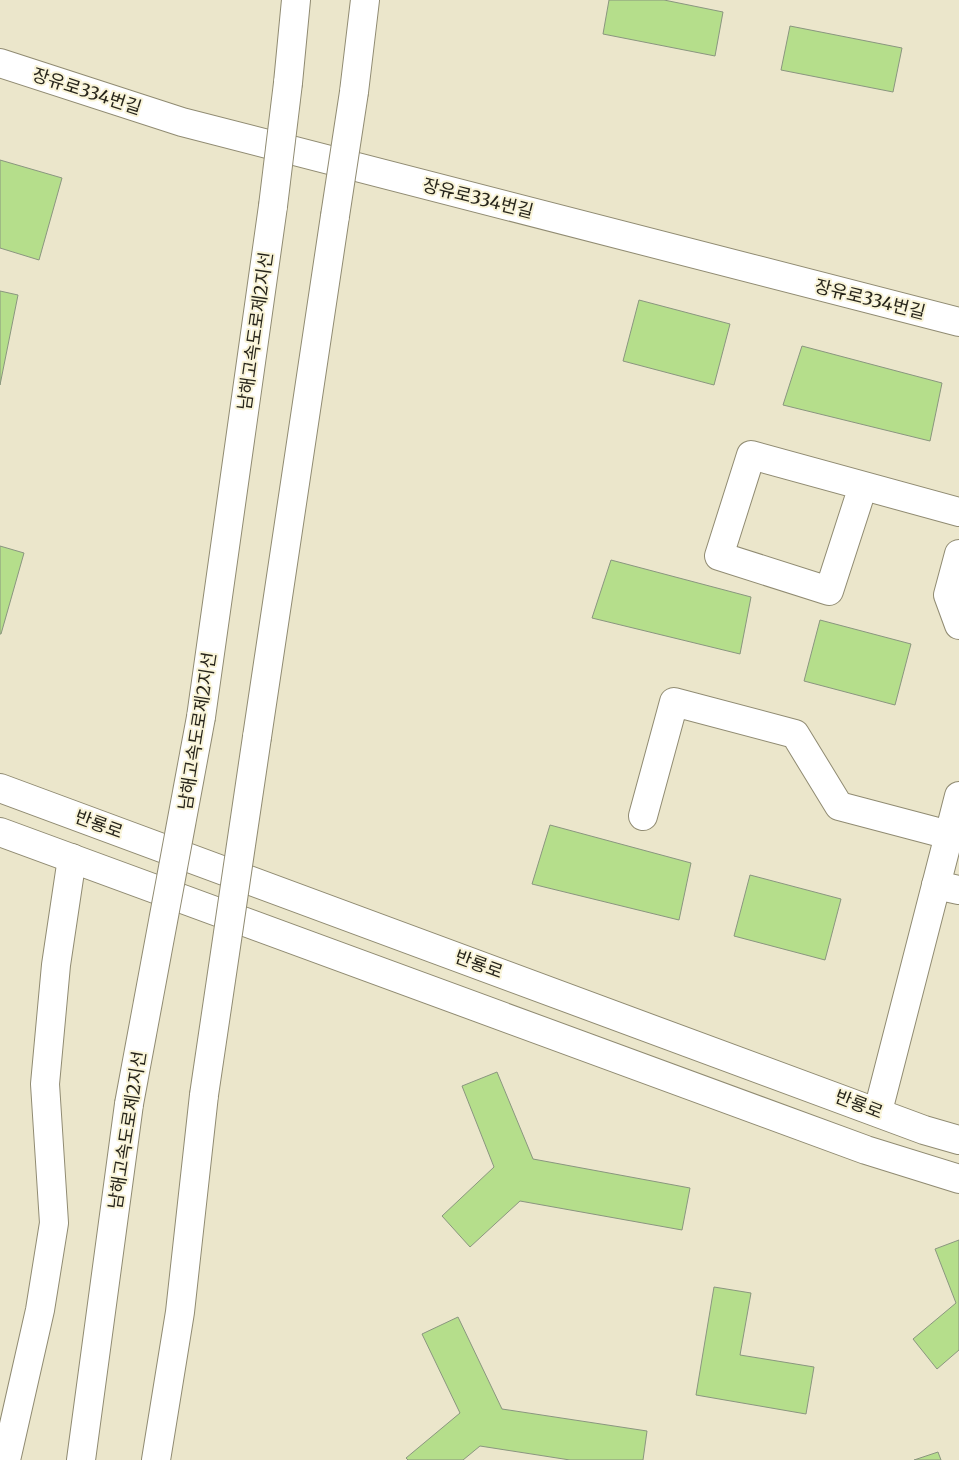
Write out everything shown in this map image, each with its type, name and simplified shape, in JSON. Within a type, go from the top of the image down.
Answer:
[{"type":"main road","name":"남해고속도로제2지선","points":[[81,1460],[129,1104],[201,717],[273,206],[296,0]]},
{"type":"main road","points":[[156,1460],[180,1312],[204,1095],[354,92],[365,0]]},
{"type":"main road","name":"장유로334번길","points":[[0,63],[182,122],[959,322]]},
{"type":"main road","points":[[863,486],[829,591],[719,556],[751,455],[959,512]]},
{"type":"main road","points":[[959,554],[948,596],[959,625]]},
{"type":"main road","points":[[643,816],[674,702],[795,734],[839,806],[949,835]]},
{"type":"main road","name":"반룡로","points":[[0,788],[878,1111],[924,1130],[959,1140]]},
{"type":"main road","points":[[878,1111],[948,887],[949,835],[959,796]]},
{"type":"main road","points":[[0,832],[857,1147],[959,1179]]},
{"type":"main road","points":[[6,1460],[40,1310],[54,1223],[45,1084],[56,965],[72,858]]},
{"type":"building","points":[[609,0],[664,0],[723,12],[715,56],[603,34]]},
{"type":"building","points":[[790,26],[902,48],[893,92],[781,70]]},
{"type":"building","points":[[0,160],[62,178],[39,260],[0,248]]},
{"type":"building","points":[[0,291],[18,295],[0,385]]},
{"type":"building","points":[[639,300],[730,324],[714,385],[623,361]]},
{"type":"building","points":[[802,346],[942,383],[930,441],[783,405]]},
{"type":"building","points":[[0,546],[24,553],[1,634],[0,634]]},
{"type":"building","points":[[611,560],[751,597],[740,654],[592,618]]},
{"type":"building","points":[[820,620],[911,644],[895,705],[804,681]]},
{"type":"building","points":[[550,825],[691,863],[679,920],[532,884]]},
{"type":"building","points":[[750,875],[841,899],[825,960],[734,936]]},
{"type":"building","points":[[497,1072],[533,1159],[690,1188],[682,1230],[520,1201],[470,1247],[442,1216],[494,1167],[462,1086]]},
{"type":"building","points":[[959,1240],[959,1350],[937,1369],[913,1339],[956,1303],[935,1249]]},
{"type":"building","points":[[714,1287],[751,1293],[740,1355],[814,1367],[806,1414],[696,1395]]},
{"type":"building","points":[[458,1317],[502,1409],[647,1431],[643,1460],[570,1460],[480,1446],[463,1460],[408,1460],[406,1458],[460,1413],[422,1334]]},
{"type":"building","points":[[938,1452],[941,1460],[914,1460]]}]
